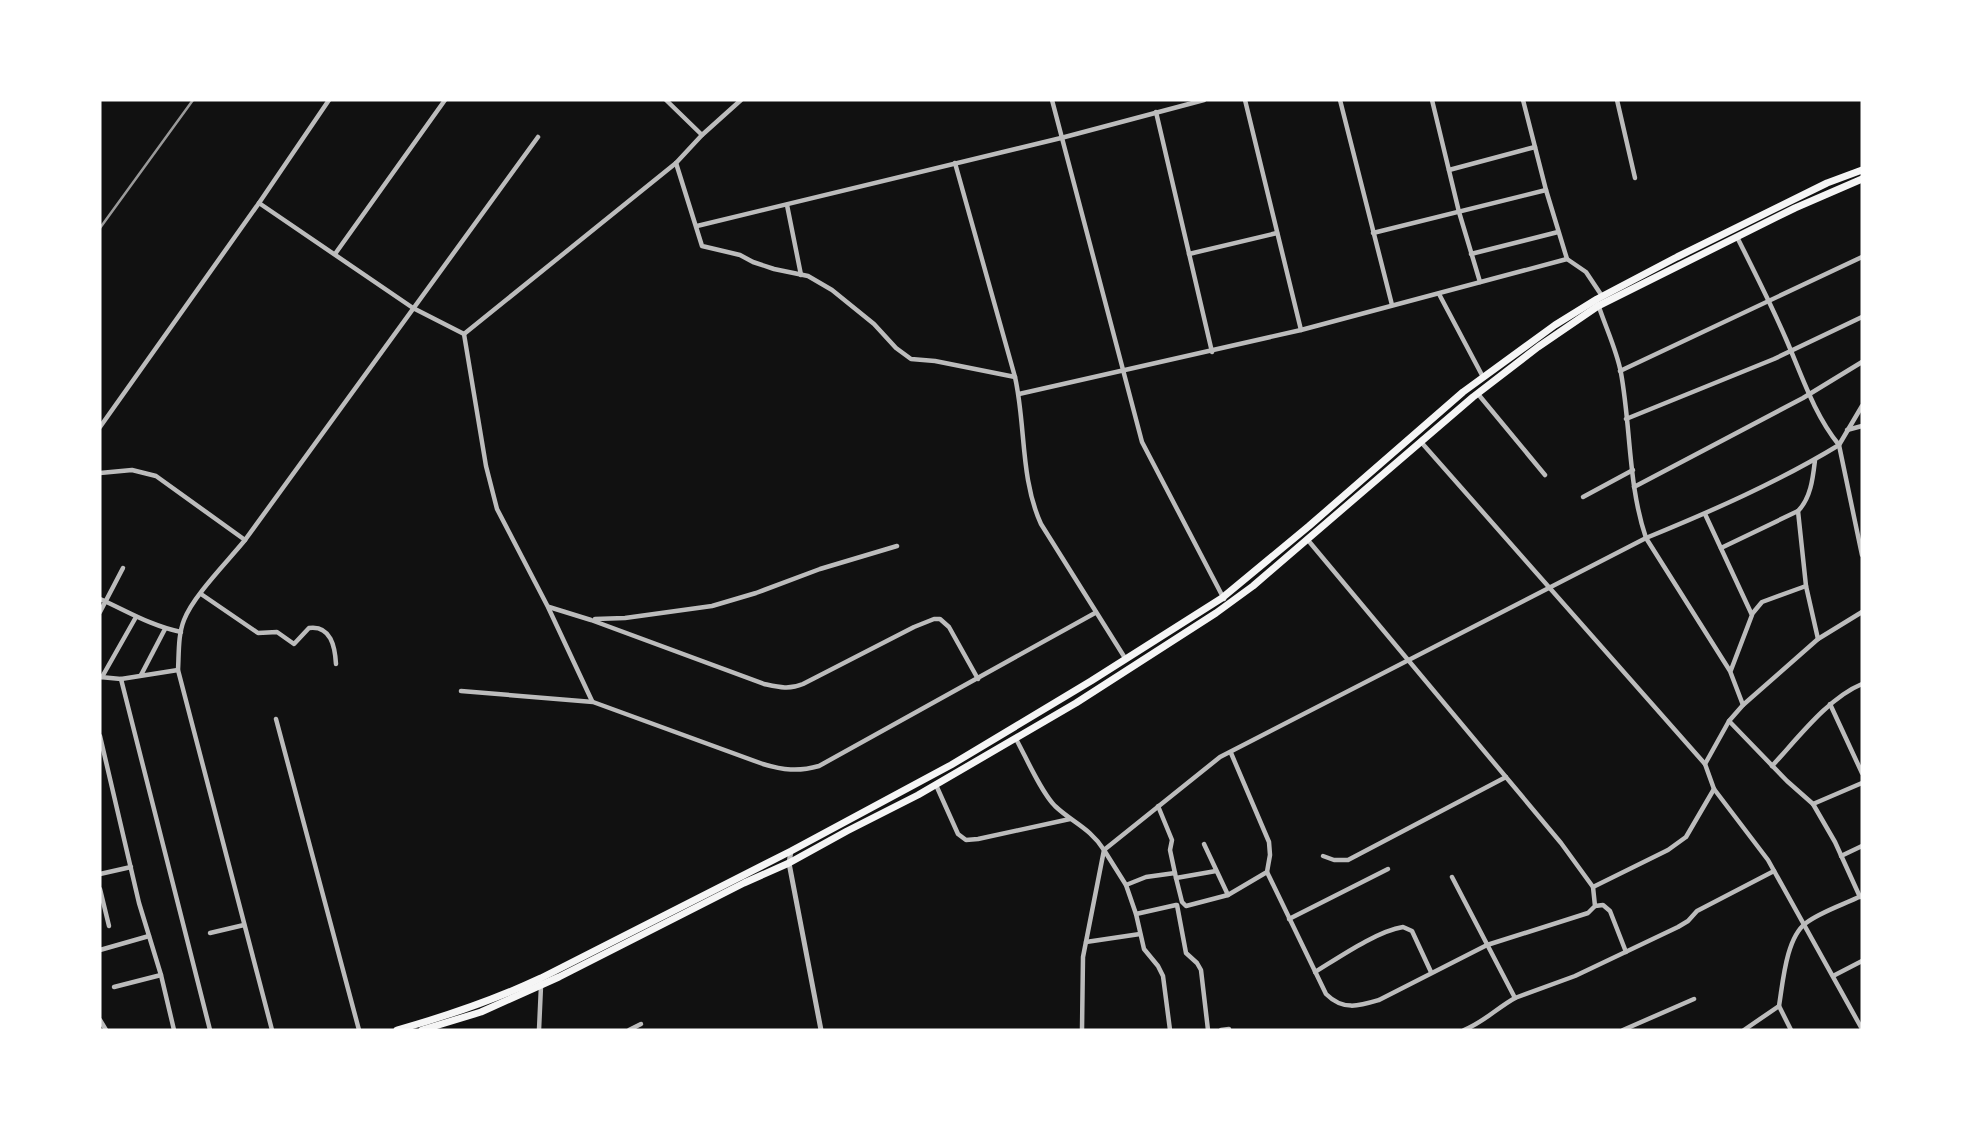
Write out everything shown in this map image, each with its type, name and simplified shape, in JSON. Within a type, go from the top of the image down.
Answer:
[{"type":"main road","points":[[422,1030],[481,1012],[951,765],[1222,598],[1483,377],[1555,325],[1768,212],[1827,183],[1862,170]]},
{"type":"main road","points":[[397,1030],[460,1012],[541,981],[789,863],[936,784],[1076,704],[1230,603],[1478,394],[1599,300],[1862,179]]},
{"type":"street","points":[[100,427],[329,100]]},
{"type":"street","points":[[335,254],[445,100]]},
{"type":"street","points":[[666,100],[702,135]]},
{"type":"street","points":[[464,334],[676,163],[741,100]]},
{"type":"street","points":[[1052,100],[1142,442],[1222,598],[1230,603]]},
{"type":"street","points":[[696,226],[1061,138],[1204,100]]},
{"type":"street","points":[[1245,100],[1301,330]]},
{"type":"street","points":[[1340,100],[1392,305]]},
{"type":"street","points":[[1432,100],[1459,212],[1480,282]]},
{"type":"street","points":[[1523,100],[1567,259],[1586,271],[1599,300],[1620,371],[1640,522],[1646,538],[1730,671],[1742,705]]},
{"type":"street","points":[[1617,100],[1635,178]]},
{"type":"street","points":[[1156,112],[1212,352]]},
{"type":"street","points":[[272,1030],[178,670],[180,632],[184,618],[245,540],[538,136]]},
{"type":"street","points":[[1449,170],[1535,147]]},
{"type":"street","points":[[676,163],[699,240],[707,248],[740,255],[753,262],[801,275],[832,290],[911,359],[935,361],[1015,377]]},
{"type":"street","points":[[955,163],[1019,394],[1028,490],[1033,507],[1125,659]]},
{"type":"street","points":[[1373,233],[1546,190]]},
{"type":"street","points":[[259,203],[414,308],[464,334]]},
{"type":"street","points":[[787,205],[801,275]]},
{"type":"street","points":[[1471,254],[1558,232]]},
{"type":"street","points":[[1189,254],[1277,233]]},
{"type":"street","points":[[1737,236],[1769,299],[1809,395],[1823,423],[1839,445],[1862,555]]},
{"type":"street","points":[[1620,371],[1862,257]]},
{"type":"street","points":[[1019,394],[1212,352],[1567,259]]},
{"type":"street","points":[[1439,294],[1483,377]]},
{"type":"street","points":[[1626,419],[1791,350],[1862,317]]},
{"type":"street","points":[[464,334],[497,509],[593,702]]},
{"type":"street","points":[[1634,487],[1809,395],[1862,362]]},
{"type":"street","points":[[1478,394],[1545,475]]},
{"type":"street","points":[[1082,1030],[1083,957],[1104,850],[1158,806],[1220,757],[1646,538],[1706,514],[1815,460],[1839,445],[1862,406]]},
{"type":"street","points":[[1847,430],[1862,426]]},
{"type":"street","points":[[1421,442],[1705,764],[1714,789],[1774,871],[1862,1029]]},
{"type":"street","points":[[1721,548],[1803,507],[1812,484],[1815,460]]},
{"type":"street","points":[[100,473],[132,470],[156,476],[245,540]]},
{"type":"street","points":[[1583,497],[1633,470]]},
{"type":"street","points":[[1798,511],[1806,586],[1818,639]]},
{"type":"street","points":[[1706,514],[1752,615]]},
{"type":"street","points":[[1307,539],[1561,843],[1592,887],[1595,906]]},
{"type":"street","points":[[590,620],[712,606],[897,546]]},
{"type":"street","points":[[100,612],[123,568]]},
{"type":"street","points":[[1730,671],[1752,615],[1762,602],[1806,586]]},
{"type":"street","points":[[201,594],[258,633],[277,632],[294,644],[309,628],[317,628],[333,641],[336,664]]},
{"type":"street","points":[[100,598],[136,617],[180,632]]},
{"type":"street","points":[[548,607],[764,684],[783,688],[803,684],[927,621],[940,619],[949,627],[978,679]]},
{"type":"street","points":[[1705,764],[1729,721],[1742,705],[1818,639],[1862,612]]},
{"type":"street","points":[[461,691],[593,702],[762,764],[785,771],[802,771],[819,766],[1095,613]]},
{"type":"street","points":[[136,617],[101,677],[121,679],[178,670]]},
{"type":"street","points":[[140,676],[165,629]]},
{"type":"street","points":[[121,679],[210,1030]]},
{"type":"street","points":[[1772,766],[1844,691],[1862,684]]},
{"type":"street","points":[[1830,704],[1862,773]]},
{"type":"street","points":[[276,719],[359,1030]]},
{"type":"street","points":[[1729,721],[1813,804],[1861,896],[1805,923],[1792,944],[1779,1006],[1791,1030]]},
{"type":"street","points":[[100,736],[174,1030]]},
{"type":"street","points":[[1015,738],[1052,803],[1091,832],[1126,885],[1144,949],[1163,976],[1170,1030]]},
{"type":"street","points":[[1231,753],[1269,842],[1270,855],[1266,872],[1326,994],[1333,1001],[1346,1007],[1379,1000],[1487,945],[1588,913],[1595,906],[1603,905],[1610,911],[1626,952]]},
{"type":"street","points":[[1323,856],[1334,860],[1349,860],[1506,777]]},
{"type":"street","points":[[1813,804],[1862,783]]},
{"type":"street","points":[[936,784],[958,834],[966,840],[1070,819]]},
{"type":"street","points":[[1592,887],[1668,850],[1686,837],[1714,789]]},
{"type":"street","points":[[1158,806],[1172,840],[1170,850],[1183,905]]},
{"type":"street","points":[[1204,844],[1228,895]]},
{"type":"street","points":[[1841,856],[1862,846]]},
{"type":"street","points":[[791,851],[789,863],[821,1030]]},
{"type":"street","points":[[100,874],[131,867]]},
{"type":"street","points":[[1289,919],[1388,869]]},
{"type":"street","points":[[1126,885],[1146,877],[1216,871]]},
{"type":"street","points":[[1464,1030],[1490,1017],[1515,998],[1575,976],[1678,927],[1697,911],[1774,871]]},
{"type":"street","points":[[1136,914],[1177,905],[1193,906],[1228,895],[1266,872]]},
{"type":"street","points":[[1452,877],[1515,998]]},
{"type":"street","points":[[100,889],[109,926]]},
{"type":"street","points":[[1177,905],[1186,953],[1201,970],[1208,1030]]},
{"type":"street","points":[[100,916],[106,914]]},
{"type":"street","points":[[210,933],[244,925]]},
{"type":"street","points":[[1315,972],[1360,945],[1390,930],[1403,927],[1412,932],[1432,972]]},
{"type":"street","points":[[1086,942],[1140,934]]},
{"type":"street","points":[[100,950],[149,936]]},
{"type":"street","points":[[1833,976],[1862,961]]},
{"type":"street","points":[[114,987],[161,975]]},
{"type":"street","points":[[539,1030],[541,981]]},
{"type":"street","points":[[1623,1030],[1694,999]]},
{"type":"street","points":[[1744,1030],[1779,1006]]},
{"type":"street","points":[[100,1020],[106,1030]]},
{"type":"street","points":[[629,1030],[641,1024]]},
{"type":"street","points":[[1221,1030],[1229,1029]]},
{"type":"railway","points":[[100,228],[193,100]]}]
